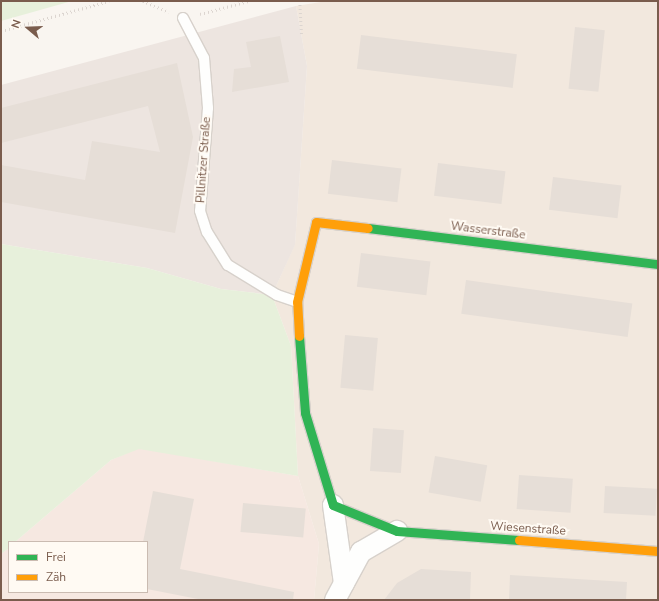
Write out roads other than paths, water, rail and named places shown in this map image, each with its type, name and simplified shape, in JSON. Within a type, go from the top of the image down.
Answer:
[{"type":"street","name":"Wasserstraße","points":[[298,302],[316,222],[658,264]]},
{"type":"street","points":[[298,302],[305,413],[333,505],[340,591]]},
{"type":"street","points":[[333,505],[397,531]]},
{"type":"street","points":[[340,591],[362,552],[397,531]]},
{"type":"street","name":"Wiesenstraße","points":[[397,531],[658,551]]},
{"type":"lane","name":"Pillnitzer Straße","points":[[183,18],[204,58],[208,108],[200,211],[207,232],[228,265],[277,295],[298,302]]}]
